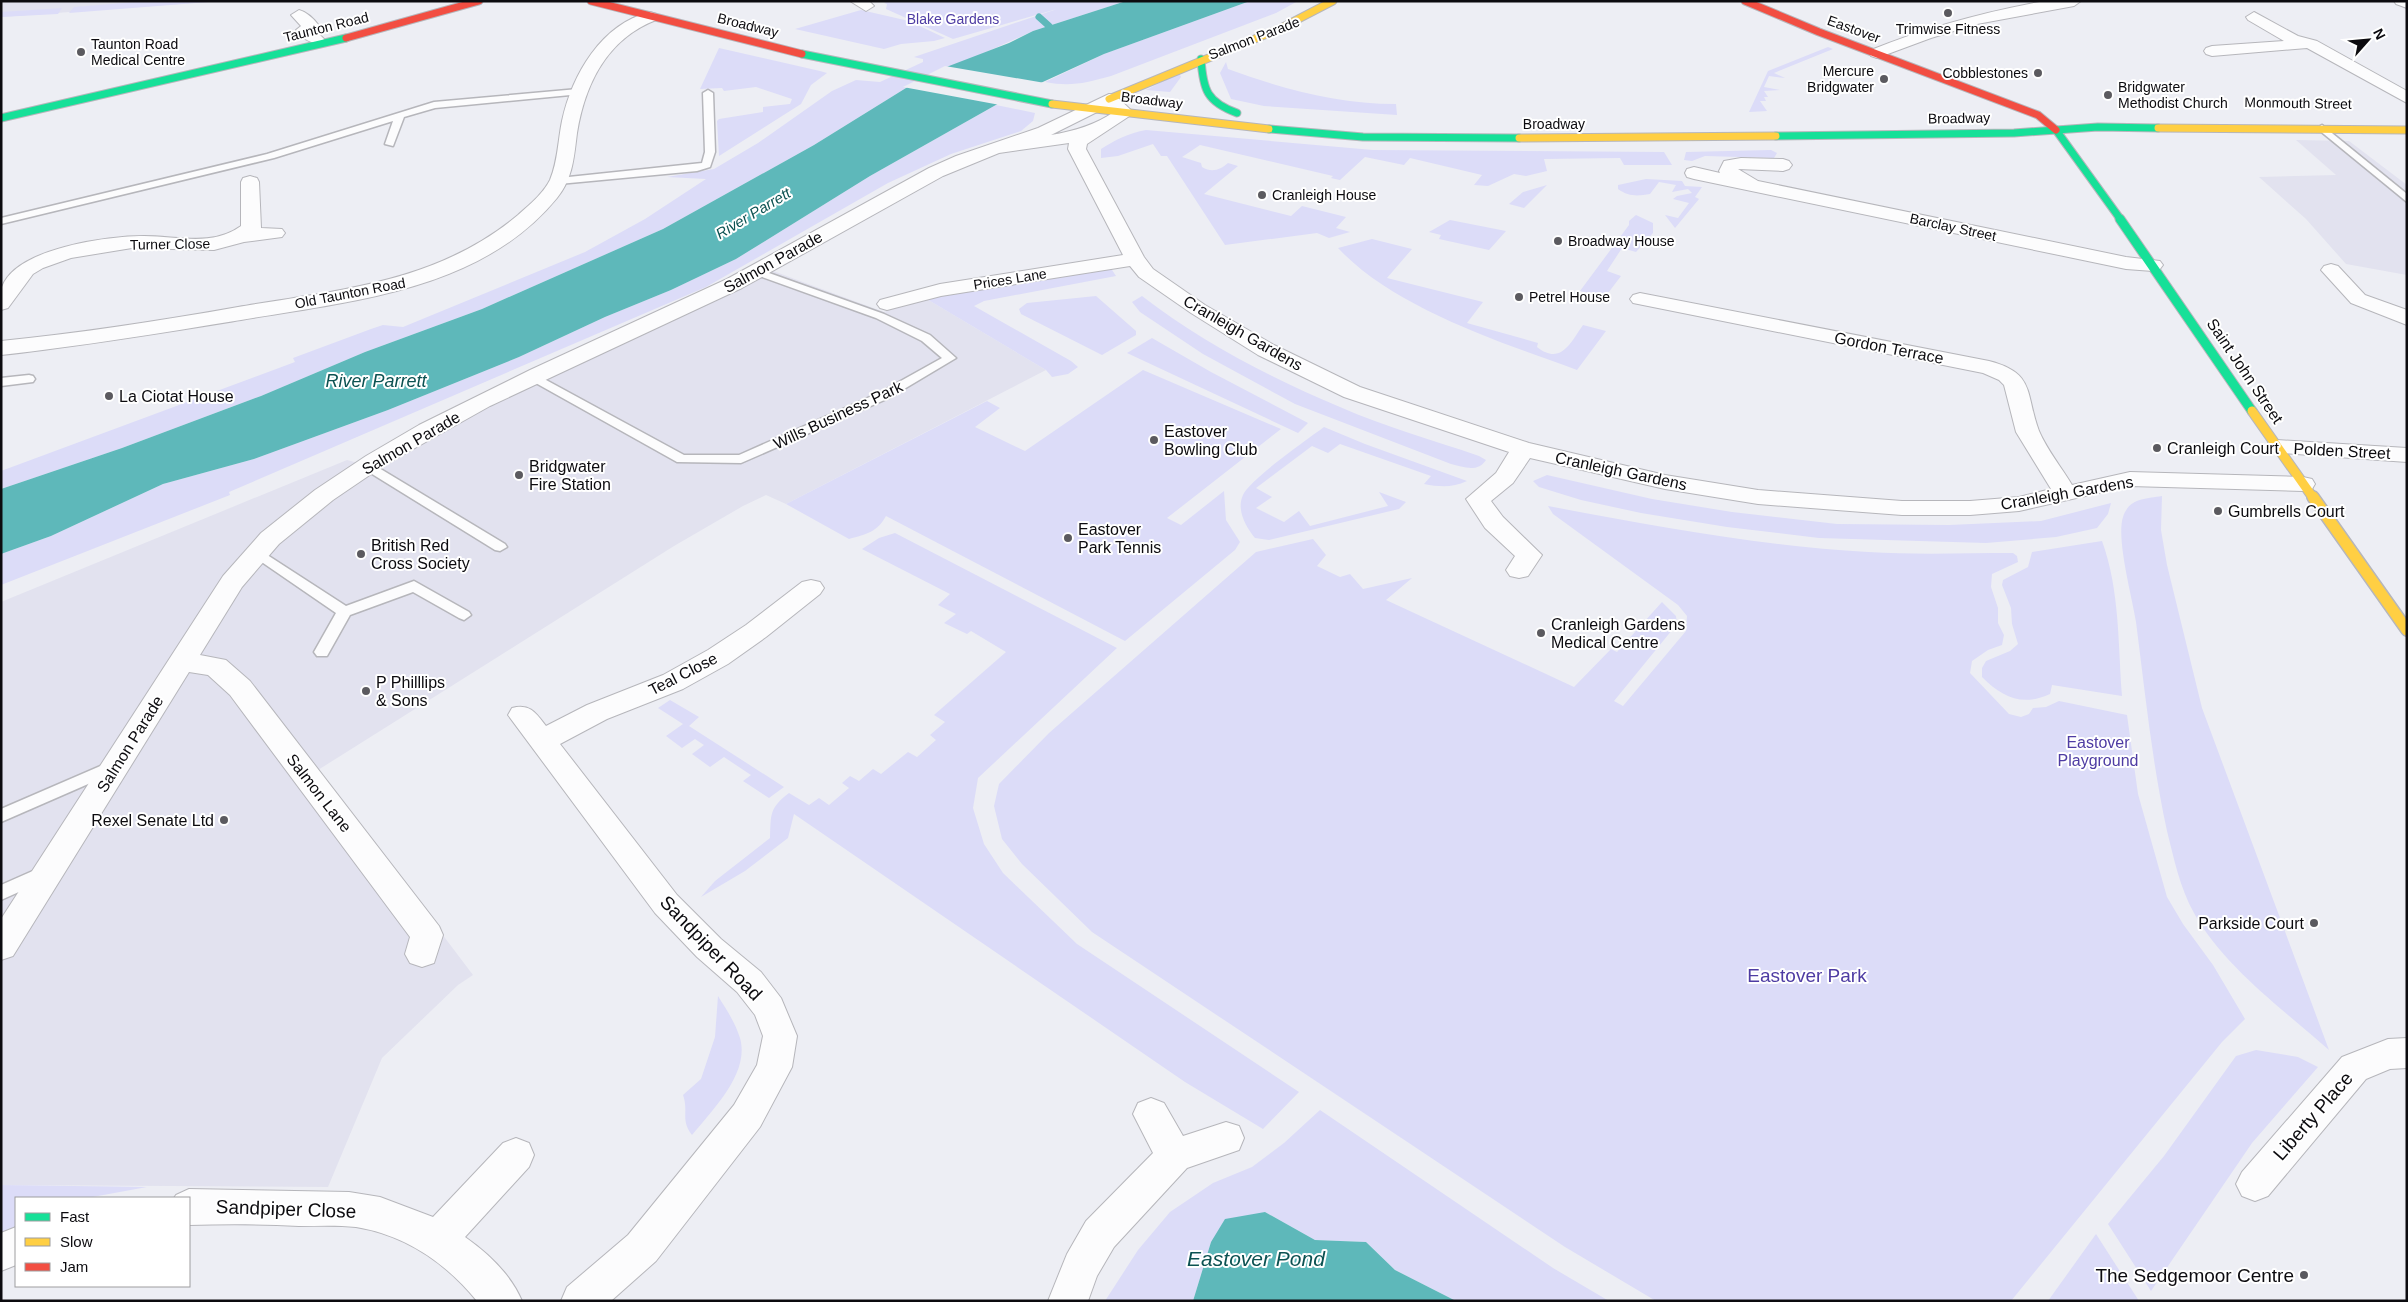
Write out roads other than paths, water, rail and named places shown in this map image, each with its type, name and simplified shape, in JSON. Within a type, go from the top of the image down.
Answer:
[{"type":"main road","name":"Taunton Road","points":[[239,63],[441,1]]},
{"type":"main road","name":"Taunton Road","points":[[1,118],[343,39],[479,1]]},
{"type":"main road","name":"Broadway","points":[[591,1],[654,7],[838,63],[1057,96],[1109,100]]},
{"type":"main road","name":"Salmon Parade","points":[[1109,100],[1201,58],[1303,19],[1333,1]]},
{"type":"main road","name":"Eastover","points":[[1745,1],[2038,115]]},
{"type":"main road","name":"Broadway","points":[[700,16],[852,54],[1057,96],[1091,108],[1130,107],[1304,133],[1427,139],[1766,137],[2056,130]]},
{"type":"main road","name":"Salmon Parade","points":[[1201,58],[1202,84],[1209,100],[1214,106],[1241,114],[1208,109]]},
{"type":"main road","name":"Broadway","points":[[2010,116],[2038,115]]},
{"type":"main road","points":[[2038,115],[2057,115]]},
{"type":"main road","name":"Saint John Street","points":[[2038,115],[2056,130],[2154,265],[2277,447],[2407,630]]},
{"type":"main road","name":"Monmouth Street","points":[[2146,116],[2407,119]]},
{"type":"main road","name":"Broadway","points":[[1402,125],[1486,128],[1606,128],[1897,122]]},
{"type":"main road","name":"Monmouth Street","points":[[2056,130],[2098,128],[2407,130]]},
{"type":"street","points":[[1877,53],[1963,21],[2074,1]]},
{"type":"street","points":[[2402,1],[2407,3]]},
{"type":"street","name":"Old Taunton Road","points":[[1,348],[108,336],[381,289],[436,272],[483,248],[537,206],[559,181],[565,167],[572,111],[587,72],[603,51],[626,28],[654,7]]},
{"type":"street","points":[[299,15],[312,26],[304,30],[316,39]]},
{"type":"street","points":[[2254,17],[2292,39],[2311,44],[2407,98]]},
{"type":"street","points":[[2212,51],[2311,44]]},
{"type":"street","points":[[1057,96],[1064,122]]},
{"type":"street","points":[[1109,100],[1130,107]]},
{"type":"street","name":"Salmon Parade","points":[[1,947],[232,582],[275,534],[320,499],[368,466],[429,429],[531,377],[704,299],[758,272],[936,172],[1044,132],[1109,100]]},
{"type":"street","name":"Salmon Parade","points":[[1000,148],[1095,131],[1110,124],[1130,107]]},
{"type":"street","name":"Cranleigh Gardens","points":[[1095,131],[1078,142],[1077,149],[1135,259],[1146,273],[1171,292],[1275,354],[1352,392],[1522,449],[1665,482],[1758,497],[1902,508],[1970,508],[2019,504],[2130,480],[2303,484]]},
{"type":"street","name":"Barclay Street","points":[[1752,185],[1737,178],[1728,171],[1730,165],[1741,163],[1783,165]]},
{"type":"street","name":"Barclay Street","points":[[1694,173],[2126,263],[2154,265]]},
{"type":"street","points":[[241,236],[251,228],[250,182]]},
{"type":"street","name":"Turner Close","points":[[1,304],[18,279],[37,263],[51,257],[143,242],[200,246],[241,236],[275,233]]},
{"type":"street","points":[[19,252],[37,263]]},
{"type":"street","name":"Prices Lane","points":[[887,304],[940,290],[1135,259]]},
{"type":"street","points":[[2331,270],[2358,299],[2399,315]]},
{"type":"street","name":"Gordon Terrace","points":[[1640,299],[1989,368],[2007,375],[2015,384],[2028,432],[2065,493]]},
{"type":"street","name":"Polden Street","points":[[2277,447],[2407,455]]},
{"type":"street","points":[[1519,570],[1529,555],[1499,528],[1484,510],[1478,499],[1504,482],[1518,460],[1522,449]]},
{"type":"street","name":"Teal Close","points":[[543,741],[597,712],[673,682],[718,657],[756,631],[811,588]]},
{"type":"street","name":"Salmon Lane","points":[[181,662],[216,667],[240,688],[427,934],[422,954]]},
{"type":"street","name":"Sandpiper Road","points":[[522,715],[666,904],[709,948],[749,982],[769,1008],[780,1036],[774,1067],[747,1116],[691,1189],[642,1248],[581,1301]]},
{"type":"street","name":"Liberty Place","points":[[2255,1184],[2354,1068],[2388,1054],[2407,1053]]},
{"type":"street","points":[[1151,1114],[1174,1156]]},
{"type":"street","points":[[1068,1301],[1081,1267],[1100,1234],[1174,1156],[1226,1138]]},
{"type":"street","points":[[438,1239],[516,1155]]},
{"type":"street","name":"Sandpiper Close","points":[[190,1207],[228,1206],[357,1210],[404,1222],[438,1239],[468,1261],[502,1301]]},
{"type":"street","points":[[1,1252],[15,1245]]},
{"type":"lane","points":[[1,221],[270,156],[434,105],[578,92]]},
{"type":"lane","points":[[559,181],[689,169],[706,165],[710,152],[708,93]]},
{"type":"lane","points":[[390,144],[400,115]]},
{"type":"lane","points":[[2322,128],[2407,199]]},
{"type":"lane","name":"Wills Business Park","points":[[531,377],[682,459],[741,459],[884,395],[950,358],[926,338],[880,316],[758,272]]},
{"type":"lane","points":[[1,382],[29,379]]},
{"type":"lane","points":[[368,466],[500,547]]},
{"type":"lane","points":[[258,553],[344,612]]},
{"type":"lane","points":[[322,652],[344,612],[414,586],[464,615]]},
{"type":"lane","points":[[1,816],[116,766]]},
{"type":"lane","points":[[1,893],[50,870]]},
{"type":"water","name":"River Parrett","points":[[1126,1],[1250,1],[1104,54],[1010,97],[870,176],[736,259],[671,290],[605,317],[519,357],[388,410],[254,459],[163,484],[51,536],[1,554],[1,489],[122,448],[261,396],[365,352],[482,309],[663,229],[814,145],[906,88],[949,66],[1009,43],[1033,31]]},
{"type":"water","name":"Eastover Pond","points":[[1265,1212],[1315,1240],[1366,1242],[1395,1270],[1456,1301],[1193,1301],[1211,1242],[1225,1219]]},
{"type":"waterway","points":[[1039,17],[1049,26]]},
{"type":"place","name":"Trimwise Fitness","points":[[1948,13]]},
{"type":"place","name":"Taunton Road Medical Centre","points":[[81,52]]},
{"type":"place","name":"Cobblestones","points":[[2038,73]]},
{"type":"place","name":"Mercure Bridgwater","points":[[1884,79]]},
{"type":"place","name":"Bridgwater Methodist Church","points":[[2108,95]]},
{"type":"place","name":"Cranleigh House","points":[[1262,195]]},
{"type":"place","name":"Broadway House","points":[[1558,241]]},
{"type":"place","name":"Petrel House","points":[[1519,297]]},
{"type":"place","name":"La Ciotat House","points":[[109,396]]},
{"type":"place","name":"Eastover Bowling Club","points":[[1154,440]]},
{"type":"place","name":"Cranleigh Court","points":[[2157,448]]},
{"type":"place","name":"Bridgwater Fire Station","points":[[519,475]]},
{"type":"place","name":"Gumbrells Court","points":[[2218,511]]},
{"type":"place","name":"Eastover Park Tennis","points":[[1068,538]]},
{"type":"place","name":"British Red Cross Society","points":[[361,554]]},
{"type":"place","name":"Cranleigh Gardens Medical Centre","points":[[1541,633]]},
{"type":"place","name":"P Philllips & Sons","points":[[366,691]]},
{"type":"place","name":"Rexel Senate Ltd","points":[[224,820]]},
{"type":"place","name":"Parkside Court","points":[[2314,923]]},
{"type":"place","name":"The Sedgemoor Centre","points":[[2304,1275]]},
{"type":"park label","name":"Blake Gardens","points":[[953,19]]},
{"type":"park label","name":"Eastover Playground","points":[[2098,751]]},
{"type":"park label","name":"Eastover Park","points":[[1807,975]]}]
